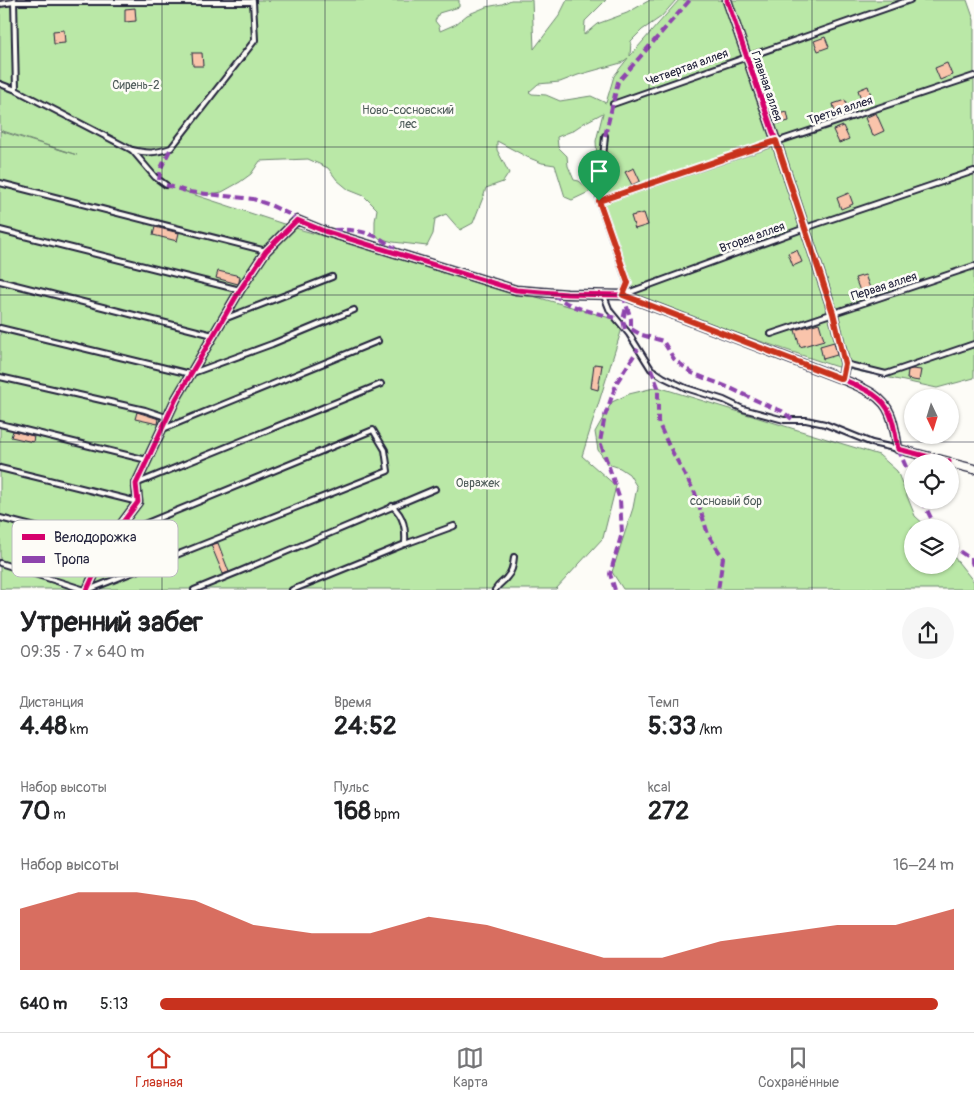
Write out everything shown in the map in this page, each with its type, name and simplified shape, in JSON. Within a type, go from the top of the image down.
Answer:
[{"type":"street","name":"Главная аллея","points":[[727,0],[833,313],[845,364],[842,379]]},
{"type":"street","points":[[125,520],[138,502],[136,484],[166,418],[190,374],[266,250],[297,220],[324,231],[516,290],[567,294],[623,295],[842,379],[872,393],[890,414],[898,449],[917,454]]},
{"type":"street","points":[[959,465],[974,469]]},
{"type":"street","points":[[87,590],[93,577]]},
{"type":"lane","name":"Четвертая аллея","points":[[613,104],[910,0]]},
{"type":"lane","points":[[14,1],[16,90]]},
{"type":"lane","points":[[0,4],[14,1],[253,1],[255,40],[171,148],[157,152],[145,153],[132,150],[16,90],[0,84]]},
{"type":"lane","name":"Третья аллея","points":[[599,201],[974,76]]},
{"type":"lane","points":[[605,136],[599,201],[628,283],[623,295]]},
{"type":"lane","points":[[132,150],[155,177],[166,185]]},
{"type":"lane","name":"Вторая аллея","points":[[623,295],[805,228],[974,171]]},
{"type":"lane","points":[[0,183],[266,250]]},
{"type":"lane","points":[[0,230],[240,290]]},
{"type":"lane","name":"Первая аллея","points":[[771,334],[974,266]]},
{"type":"lane","points":[[222,320],[332,277]]},
{"type":"lane","points":[[0,281],[213,335]]},
{"type":"lane","points":[[603,294],[610,311],[629,334],[651,369],[663,377],[686,388],[724,400],[743,409],[784,420],[806,420],[826,424],[872,443],[898,449]]},
{"type":"lane","points":[[0,328],[190,374],[272,344],[354,310]]},
{"type":"lane","points":[[161,430],[378,341]]},
{"type":"lane","points":[[845,364],[886,374],[974,344]]},
{"type":"lane","points":[[0,376],[146,410],[166,418]]},
{"type":"lane","points":[[136,484],[381,384]]},
{"type":"lane","points":[[0,424],[147,460]]},
{"type":"lane","points":[[161,520],[373,430],[385,450],[388,471],[178,554]]},
{"type":"lane","points":[[0,468],[138,502]]},
{"type":"lane","points":[[194,590],[435,488]]},
{"type":"lane","points":[[392,506],[398,512],[404,525],[405,544]]},
{"type":"lane","points":[[292,590],[454,526]]},
{"type":"lane","points":[[496,590],[500,582],[506,579],[512,572],[514,557]]},
{"type":"lane","points":[[0,563],[12,567]]},
{"type":"lane","points":[[45,577],[87,590],[120,577]]},
{"type":"green space","points":[[0,0],[268,0],[269,2],[270,0],[459,0],[459,7],[439,13],[435,21],[440,31],[456,24],[467,15],[486,7],[511,0],[532,0],[534,49],[559,16],[567,0],[606,0],[585,21],[584,35],[597,24],[627,13],[650,0],[676,0],[661,17],[642,30],[631,41],[630,56],[679,0],[967,0],[974,20],[974,378],[937,388],[834,366],[623,295],[626,289],[600,213],[596,141],[603,113],[572,131],[557,137],[558,147],[567,156],[568,166],[574,180],[579,181],[591,191],[572,200],[565,197],[555,165],[542,163],[527,157],[497,141],[497,150],[509,173],[503,182],[486,188],[473,223],[460,230],[446,214],[435,219],[433,234],[427,246],[393,242],[375,237],[377,209],[364,196],[349,190],[337,180],[328,168],[308,159],[260,161],[251,174],[222,192],[205,195],[183,191],[302,230],[624,322],[582,456],[616,486],[603,538],[556,589],[0,589],[0,131],[77,155],[0,130]],"holes":[[[628,58],[614,76],[606,103],[591,96],[560,101],[546,95],[529,92],[538,84],[560,82],[621,63]]]},
{"type":"green space","name":"сосновый бор","points":[[658,387],[879,455],[897,471],[904,488],[904,509],[912,509],[918,519],[904,519],[904,574],[959,574],[959,563],[974,582],[974,589],[623,589],[612,572],[633,508],[637,487],[629,474],[620,468],[608,464],[598,450],[595,432],[612,402],[629,394]]},
{"type":"building","points":[[135,8],[136,21],[125,22],[125,9]]},
{"type":"building","points":[[64,30],[65,43],[54,44],[53,31]]},
{"type":"building","points":[[825,37],[829,47],[818,51],[814,41]]},
{"type":"building","points":[[192,53],[202,53],[203,66],[193,66]]},
{"type":"building","points":[[947,63],[952,75],[940,80],[935,68]]},
{"type":"building","points":[[868,86],[872,98],[862,102],[858,90]]},
{"type":"building","points":[[845,100],[848,111],[836,115],[833,104]]},
{"type":"building","points":[[787,112],[789,121],[776,124],[773,115]]},
{"type":"building","points":[[876,113],[884,131],[873,136],[865,118]]},
{"type":"building","points":[[843,126],[849,139],[839,143],[833,130]]},
{"type":"building","points":[[634,168],[640,181],[632,185],[625,172]]},
{"type":"building","points":[[849,193],[853,204],[841,209],[837,198]]},
{"type":"building","points":[[644,213],[648,225],[635,229],[631,216]]},
{"type":"building","points":[[155,227],[179,233],[177,241],[153,235]]},
{"type":"building","points":[[797,250],[802,262],[793,266],[788,253]]},
{"type":"building","points":[[218,271],[240,276],[238,284],[216,278]]},
{"type":"building","points":[[865,275],[870,288],[860,291],[855,278]]},
{"type":"building","points":[[819,323],[824,340],[800,347],[795,330]]},
{"type":"building","points":[[834,342],[837,355],[823,359],[820,346]]},
{"type":"building","points":[[594,364],[602,365],[598,390],[591,388]]},
{"type":"building","points":[[908,370],[921,370],[919,381],[907,379]]},
{"type":"building","points":[[137,412],[159,419],[158,424],[135,419]]},
{"type":"building","points":[[13,431],[34,436],[33,442],[11,437]]},
{"type":"building","points":[[218,543],[229,572],[223,574],[211,545]]},
{"type":"marked path","points":[[605,136],[618,82],[690,0]]},
{"type":"marked path","points":[[159,180],[161,168],[171,148]]},
{"type":"marked path","points":[[166,185],[189,192],[253,199],[291,215],[297,220]]},
{"type":"marked path","points":[[334,230],[364,232],[381,239],[395,248]]},
{"type":"marked path","points":[[553,294],[575,307],[615,318]]},
{"type":"marked path","points":[[623,295],[631,319],[631,329],[642,335],[663,341],[674,359],[692,373],[782,411],[793,420]]},
{"type":"marked path","points":[[625,329],[623,320],[626,307]]},
{"type":"marked path","points":[[615,590],[610,574],[622,533],[620,500],[600,442],[605,416],[617,382],[638,349]]},
{"type":"marked path","points":[[651,369],[658,387],[658,422],[695,493],[708,534],[723,558],[718,590]]},
{"type":"marked path","points":[[898,449],[904,462]]},
{"type":"marked path","points":[[926,509],[932,519]]},
{"type":"marked path","points":[[959,551],[971,559],[974,569]]},
{"type":"cycle path","points":[[727,0],[833,313],[845,364],[842,379]]},
{"type":"cycle path","points":[[124,520],[138,502],[136,484],[176,399],[240,290],[266,251],[297,220],[324,231],[516,290],[567,294],[623,295],[863,388],[876,396],[886,407],[893,422],[898,449],[918,454]]},
{"type":"cycle path","points":[[87,590],[93,577]]},
{"type":"route","points":[[776,141],[833,313],[844,355],[845,364],[842,379],[623,295],[628,283],[599,201],[776,141]]},
{"type":"park label","name":"Сирень-2","points":[[136,85]]},
{"type":"park label","name":"Ново-сосновский лес","points":[[408,117]]},
{"type":"park label","name":"Овражек","points":[[478,483]]}]
